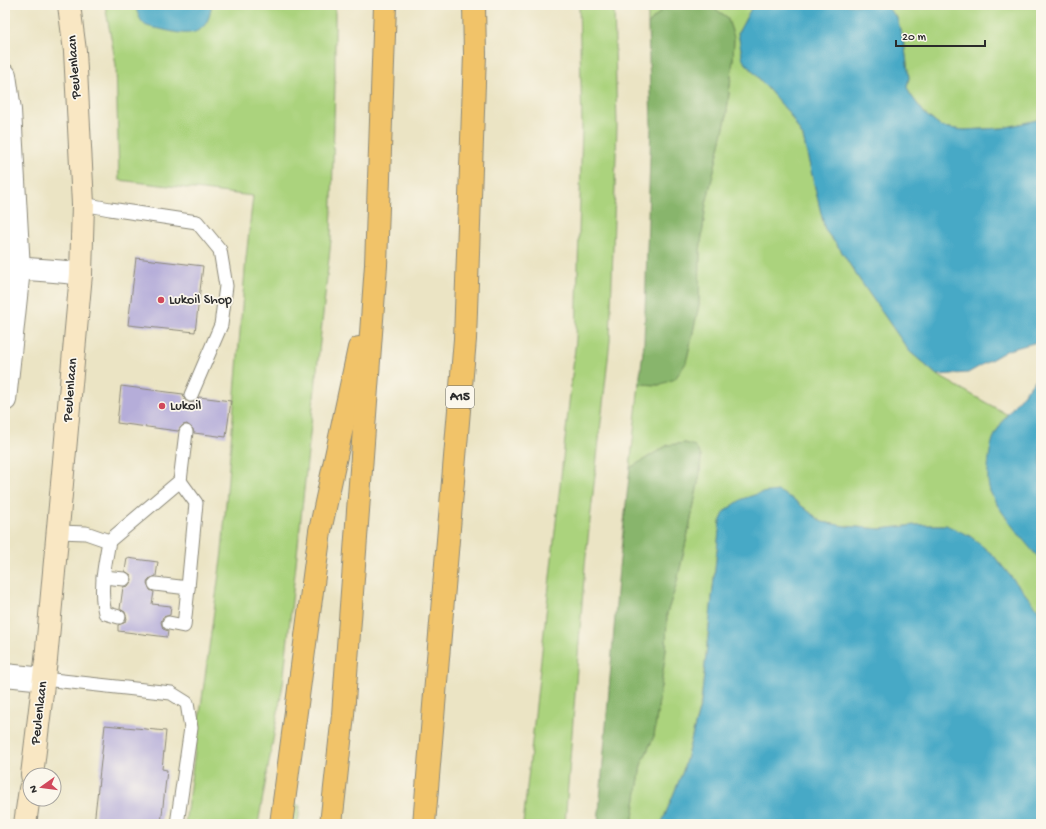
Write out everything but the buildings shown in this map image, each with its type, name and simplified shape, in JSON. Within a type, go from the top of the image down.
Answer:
[{"type":"highway","points":[[330,824],[343,715],[376,265],[385,5]]},
{"type":"highway","name":"A15","points":[[424,824],[465,339],[475,54],[474,5]]},
{"type":"highway","points":[[281,824],[320,530],[376,265]]},
{"type":"highway","name":"A15","points":[[428,787],[433,824]]},
{"type":"street","name":"Peulenlaan","points":[[33,767],[44,679],[59,532],[81,274],[83,204],[76,51],[69,5]]},
{"type":"street","points":[[5,75],[10,110],[12,268],[5,400]]},
{"type":"street","points":[[12,268],[81,274]]},
{"type":"street","points":[[5,675],[44,679]]},
{"type":"street","points":[[25,824],[27,807]]},
{"type":"lane","points":[[83,204],[110,210],[197,222],[220,250],[226,286],[221,325],[191,396]]},
{"type":"lane","points":[[119,617],[105,613],[102,602],[103,577],[109,541],[180,481],[186,432]]},
{"type":"lane","points":[[169,623],[184,626],[196,503],[180,481]]},
{"type":"lane","points":[[59,532],[86,533],[109,541]]},
{"type":"lane","points":[[103,577],[124,579]]},
{"type":"lane","points":[[155,584],[188,588]]},
{"type":"lane","points":[[44,679],[171,693],[187,703],[191,728],[177,824]]},
{"type":"green space","points":[[105,5],[136,5],[136,8],[145,25],[174,32],[211,9],[211,5],[335,5],[335,84],[331,240],[283,684],[258,824],[185,824],[222,552],[246,258],[253,196],[119,180],[116,65]]},
{"type":"green space","points":[[579,5],[614,5],[617,126],[610,341],[585,565],[565,824],[523,824],[576,339],[582,126]]},
{"type":"green space","points":[[648,5],[666,5],[648,25]]},
{"type":"green space","points":[[666,5],[709,5],[727,17],[734,37],[733,60],[726,119],[706,204],[700,251],[699,305],[686,363],[675,379],[659,385],[639,384],[644,343],[651,126],[648,25]]},
{"type":"green space","points":[[709,5],[753,5],[738,33],[743,60],[789,113],[803,137],[825,230],[840,249],[909,351],[937,375],[1008,415],[1004,422],[989,489],[997,505],[1041,560],[1041,613],[993,555],[946,525],[915,525],[881,529],[845,526],[822,522],[793,499],[720,522],[701,702],[683,771],[663,820],[659,824],[632,824],[641,765],[654,736],[666,650],[667,613],[676,586],[690,524],[700,473],[701,456],[686,443],[668,445],[630,468],[639,384],[659,385],[686,363],[699,305],[700,251],[706,204],[726,119],[733,60],[734,37],[727,17]]},
{"type":"green space","points":[[885,5],[1041,5],[1041,119],[1003,128],[964,130],[941,127],[925,114],[910,94],[907,87],[909,78],[905,49],[897,18]]},
{"type":"green space","points":[[685,443],[695,446],[701,456],[700,473],[676,586],[667,613],[666,650],[654,736],[641,765],[632,824],[598,824],[619,568],[630,468],[668,445]]},
{"type":"green space","points":[[292,803],[300,806],[298,824],[289,824]]},
{"type":"water","points":[[136,5],[211,5],[211,10],[205,24],[200,29],[195,32],[181,33],[145,25],[141,21]]},
{"type":"water","points":[[753,5],[885,5],[897,18],[905,49],[909,78],[907,87],[910,94],[925,114],[941,127],[964,130],[1003,128],[1041,119],[1041,341],[1008,350],[968,373],[937,375],[909,351],[840,249],[825,230],[803,137],[789,113],[743,60],[738,33]]},
{"type":"water","points":[[1039,374],[1041,374],[1041,560],[1020,536],[997,504],[988,483],[990,450],[997,430],[1008,413]]},
{"type":"water","points":[[778,491],[793,499],[822,522],[845,526],[881,529],[915,525],[946,525],[970,536],[993,555],[1041,613],[1041,824],[659,824],[663,820],[683,771],[701,703],[720,522],[725,511],[742,499],[760,493]]},
{"type":"place","name":"Lukoil Shop","points":[[161,300]]},
{"type":"place","name":"Lukoil","points":[[162,406]]}]
